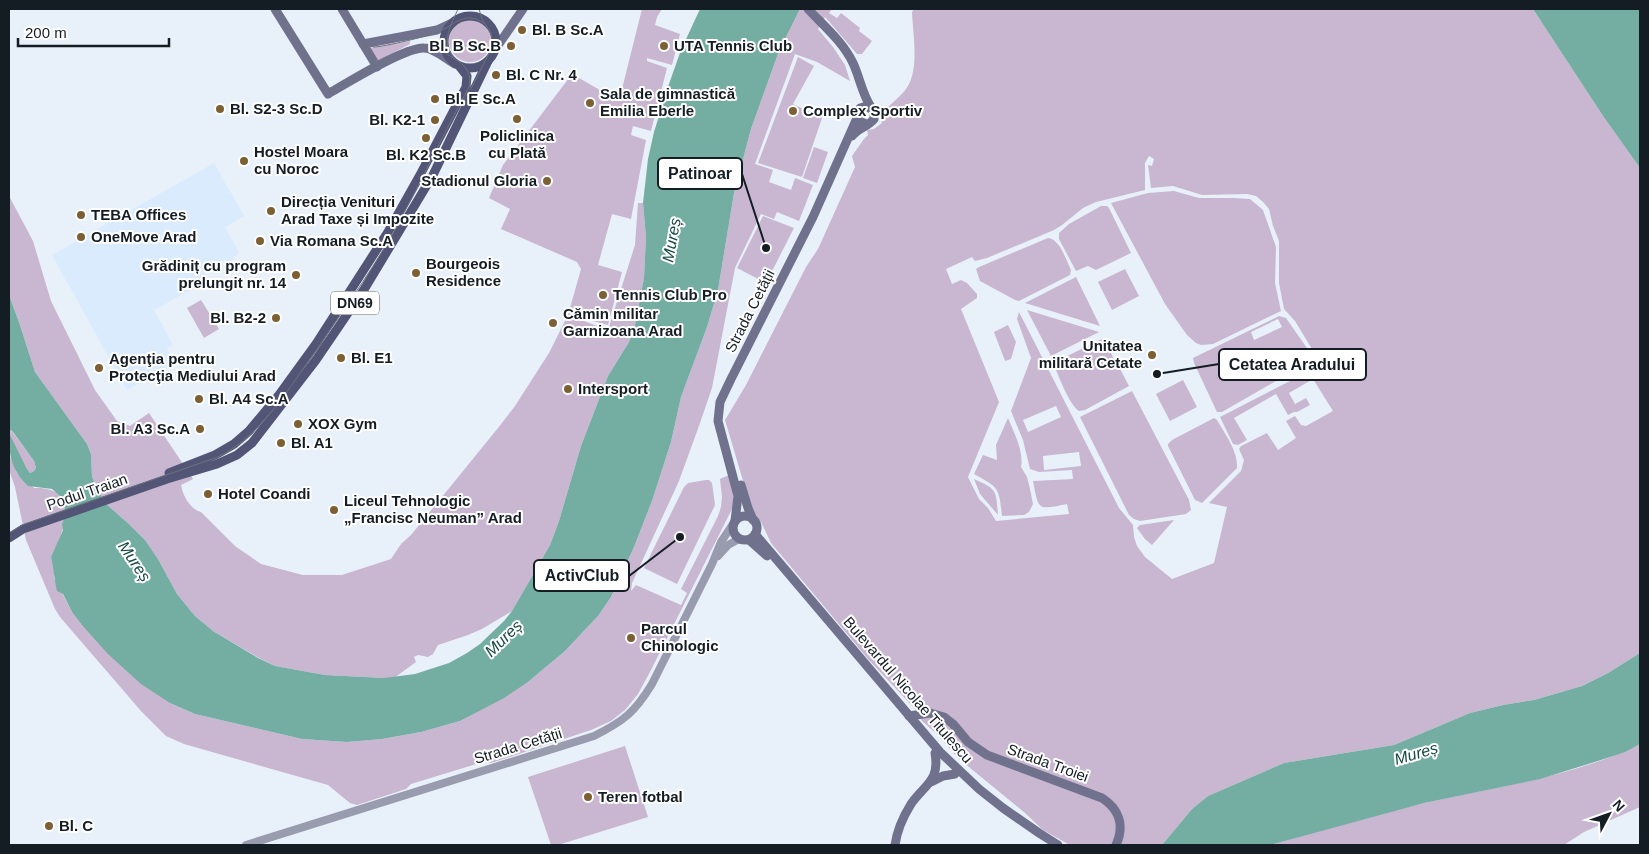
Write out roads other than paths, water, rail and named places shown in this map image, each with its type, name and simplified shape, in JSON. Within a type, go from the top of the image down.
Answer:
[{"type":"main road","points":[[275,9],[328,94],[396,57],[418,48],[434,51],[457,66],[470,69],[475,68],[488,61],[523,9]]},
{"type":"main road","points":[[342,9],[377,67]]},
{"type":"main road","points":[[457,66],[447,55],[444,35],[462,9]]},
{"type":"main road","points":[[808,9],[824,25],[850,58],[861,85],[866,100],[874,111],[875,116],[872,122],[866,124],[857,118],[857,112],[860,108],[861,85]]},
{"type":"main road","points":[[364,44],[437,30],[455,20],[479,13],[494,31],[496,40],[494,51]]},
{"type":"main road","name":"DN69","points":[[159,480],[232,458],[252,443],[272,419],[331,339],[394,240],[433,175],[488,61]]},
{"type":"main road","name":"DN69","points":[[159,480],[215,455],[238,441],[259,419],[299,369],[383,241],[420,176],[466,87],[467,76],[457,66]]},
{"type":"main road","points":[[860,108],[864,106],[871,107]]},
{"type":"main road","name":"Strada Cetății","points":[[739,539],[733,533],[738,496],[720,429],[719,410],[723,397],[813,216],[857,118]]},
{"type":"main road","name":"Strada Cetății","points":[[842,154],[856,131],[866,124]]},
{"type":"main road","name":"Strada Cetății","points":[[720,429],[756,526],[752,537]]},
{"type":"main road","name":"Podul Traian","points":[[22,526],[159,480]]},
{"type":"main road","points":[[734,522],[740,517],[746,516],[753,520]]},
{"type":"main road","name":"DN69","points":[[9,529],[22,526]]},
{"type":"main road","name":"DN69","points":[[9,538],[22,526]]},
{"type":"main road","points":[[739,539],[752,537]]},
{"type":"main road","name":"Bulevardul Nicolae Titulescu","points":[[752,537],[940,752],[979,789],[1019,820],[1058,845]]},
{"type":"main road","name":"Bulevardul Nicolae Titulescu","points":[[752,537],[757,546],[902,717],[955,774],[998,811],[1049,845]]},
{"type":"main road","points":[[909,716],[935,713],[944,717]]},
{"type":"main road","points":[[926,736],[925,726],[928,720],[934,717],[944,717]]},
{"type":"main road","name":"Strada Troiei","points":[[944,717],[953,724],[968,742],[987,754],[1093,794],[1109,803],[1119,815],[1120,821],[1116,845]]},
{"type":"main road","points":[[931,782],[936,770],[935,753]]},
{"type":"main road","points":[[896,845],[897,834],[905,814],[918,795],[931,782],[943,776],[955,774]]},
{"type":"street","name":"Strada Cetății","points":[[246,845],[576,742],[614,726],[631,713],[652,684],[712,564],[721,542],[734,522]]},
{"type":"street","name":"Strada Cetății","points":[[712,564],[724,548],[739,539]]},
{"type":"water","name":"Mureș","points":[[700,9],[800,9],[779,51],[751,129],[734,193],[718,290],[707,327],[681,397],[671,442],[652,501],[634,547],[611,597],[598,616],[565,651],[528,682],[504,698],[460,721],[421,732],[382,739],[347,742],[302,739],[195,714],[170,703],[141,684],[108,654],[72,612],[63,594],[57,591],[51,557],[63,530],[62,524],[66,514],[64,504],[61,497],[52,489],[28,486],[18,474],[12,462],[9,433],[30,473],[36,468],[34,461],[13,432],[9,431],[9,295],[35,372],[87,444],[91,454],[92,477],[105,503],[145,540],[177,594],[195,616],[213,631],[275,666],[325,675],[384,678],[415,674],[449,663],[480,644],[504,621],[512,611],[550,545],[581,446],[608,376],[629,342],[635,325],[644,278],[646,237],[643,203],[648,159],[654,132],[669,84],[681,50]]},
{"type":"water","points":[[1533,9],[1640,9],[1640,168],[1603,116]]},
{"type":"water","name":"Mureș","points":[[1640,653],[1640,744],[1625,752],[1540,779],[1424,803],[1270,845],[1162,845],[1192,809],[1208,796],[1284,763],[1394,745],[1470,713],[1534,700],[1582,686],[1608,673]]},
{"type":"tram line","points":[[9,533],[22,525],[218,457],[233,448],[259,426],[291,386],[382,251],[402,217],[469,87],[469,76],[464,66],[436,48],[427,45],[395,55],[334,89],[328,89],[278,9]]},
{"type":"tram line","points":[[344,9],[372,57],[373,64],[369,70]]},
{"type":"tram line","points":[[453,57],[449,51],[447,39],[458,9]]},
{"type":"tram line","points":[[471,89],[490,51],[492,43],[491,33],[482,19],[479,9]]},
{"type":"tram line","points":[[363,41],[373,47],[379,47],[433,34],[465,18],[477,19],[484,23]]},
{"type":"place","name":"Bl. B Sc.A","points":[[522,30]]},
{"type":"place","name":"Bl. B Sc.B","points":[[511,46]]},
{"type":"place","name":"UTA Tennis Club","points":[[664,46]]},
{"type":"place","name":"Bl. C Nr. 4","points":[[496,75]]},
{"type":"place","name":"Bl. E Sc.A","points":[[435,99]]},
{"type":"place","name":"Sala de gimnastică Emilia Eberle","points":[[590,103]]},
{"type":"place","name":"Bl. S2-3 Sc.D","points":[[220,109]]},
{"type":"place","name":"Complex Sportiv","points":[[793,111]]},
{"type":"place","name":"Policlinica cu Plată","points":[[517,119]]},
{"type":"place","name":"Bl. K2-1","points":[[435,120]]},
{"type":"place","name":"Bl. K2 Sc.B","points":[[426,138]]},
{"type":"place","name":"Hostel Moara cu Noroc","points":[[244,161]]},
{"type":"place","name":"Stadionul Gloria","points":[[547,181]]},
{"type":"place","name":"Direcția Venituri Arad Taxe și Impozite","points":[[271,211]]},
{"type":"place","name":"TEBA Offices","points":[[81,215]]},
{"type":"place","name":"OneMove Arad","points":[[81,237]]},
{"type":"place","name":"Via Romana Sc.A","points":[[260,241]]},
{"type":"place","name":"Patinoar","points":[[766,248]]},
{"type":"place","name":"Bourgeois Residence","points":[[416,273]]},
{"type":"place","name":"Grădiniț cu program prelungit nr. 14","points":[[296,275]]},
{"type":"place","name":"Tennis Club Pro","points":[[603,295]]},
{"type":"place","name":"Bl. B2-2","points":[[276,318]]},
{"type":"place","name":"Cămin militar Garnizoana Arad","points":[[553,323]]},
{"type":"place","name":"Unitatea militară Cetate","points":[[1152,355]]},
{"type":"place","name":"Bl. E1","points":[[341,358]]},
{"type":"place","name":"Agenţia pentru Protecţia Mediului Arad","points":[[99,368]]},
{"type":"place","name":"Cetatea Aradului","points":[[1157,374]]},
{"type":"place","name":"Intersport","points":[[568,389]]},
{"type":"place","name":"Bl. A4 Sc.A","points":[[199,399]]},
{"type":"place","name":"XOX Gym","points":[[298,424]]},
{"type":"place","name":"Bl. A3 Sc.A","points":[[200,429]]},
{"type":"place","name":"Bl. A1","points":[[281,443]]},
{"type":"place","name":"Hotel Coandi","points":[[208,494]]},
{"type":"place","name":"Liceul Tehnologic „Francisc Neuman” Arad","points":[[334,510]]},
{"type":"place","name":"ActivClub","points":[[680,537]]},
{"type":"place","name":"Parcul Chinologic","points":[[631,638]]},
{"type":"place","name":"Teren fotbal","points":[[588,797]]},
{"type":"place","name":"Bl. C","points":[[49,826]]}]
